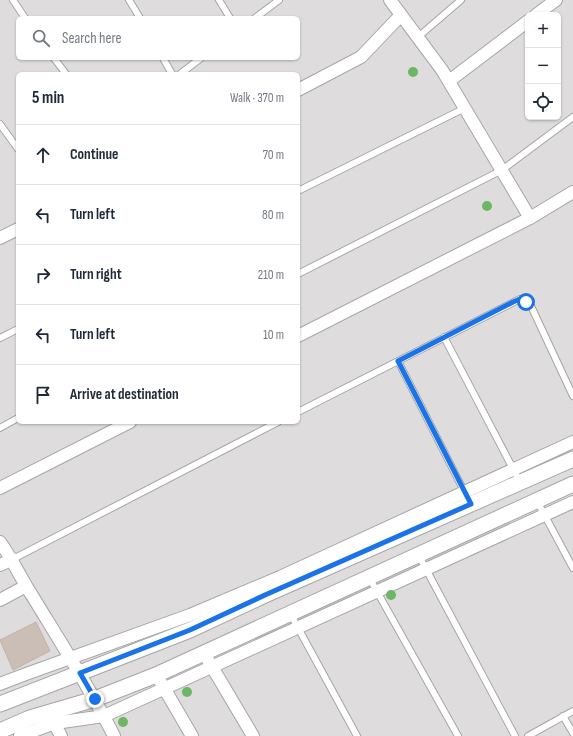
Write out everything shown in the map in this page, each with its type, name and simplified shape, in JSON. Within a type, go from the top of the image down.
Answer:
[{"type":"street","points":[[390,0],[449,81],[530,218]]},
{"type":"street","points":[[540,12],[556,0]]},
{"type":"street","points":[[300,89],[361,57],[401,15]]},
{"type":"street","points":[[449,81],[525,23]]},
{"type":"street","points":[[300,335],[530,218],[573,192]]},
{"type":"street","points":[[0,238],[16,230]]},
{"type":"street","points":[[0,488],[126,424]]},
{"type":"street","points":[[0,704],[190,630],[517,476],[573,442]]},
{"type":"street","points":[[517,476],[573,459]]},
{"type":"street","points":[[374,585],[418,554],[573,484]]},
{"type":"street","points":[[0,684],[197,612],[468,498]]},
{"type":"street","points":[[20,736],[52,718],[95,699],[156,675],[208,660],[374,585],[426,569],[573,502]]},
{"type":"street","points":[[0,542],[13,559],[26,586],[80,673],[114,736]]},
{"type":"street","points":[[0,565],[13,559]]},
{"type":"street","points":[[0,600],[26,586]]},
{"type":"street","points":[[0,731],[52,718],[104,716],[165,688],[208,660]]},
{"type":"street","points":[[208,660],[253,736]]},
{"type":"street","points":[[156,675],[192,736]]},
{"type":"street","points":[[52,718],[61,736]]},
{"type":"lane","points":[[13,0],[25,16]]},
{"type":"lane","points":[[129,0],[139,16]]},
{"type":"lane","points":[[219,0],[229,16]]},
{"type":"lane","points":[[258,16],[279,0]]},
{"type":"lane","points":[[418,37],[461,0]]},
{"type":"lane","points":[[56,60],[64,72]]},
{"type":"lane","points":[[164,60],[171,72]]},
{"type":"lane","points":[[183,72],[198,60]]},
{"type":"lane","points":[[300,190],[465,108]]},
{"type":"lane","points":[[300,273],[502,170],[573,117]]},
{"type":"lane","points":[[0,124],[16,145]]},
{"type":"lane","points":[[300,411],[520,299],[531,306],[573,396]]},
{"type":"lane","points":[[0,338],[16,330]]},
{"type":"lane","points":[[444,337],[517,476]]},
{"type":"lane","points":[[398,361],[468,498]]},
{"type":"lane","points":[[0,428],[16,419]]},
{"type":"lane","points":[[13,559],[274,424]]},
{"type":"lane","points":[[537,501],[573,568]]},
{"type":"lane","points":[[418,554],[514,736]]},
{"type":"lane","points":[[374,585],[458,736]]},
{"type":"lane","points":[[294,621],[357,736]]},
{"type":"lane","points":[[528,736],[573,711]]},
{"type":"lane","points":[[563,716],[573,733]]},
{"type":"shaded area","points":[[0,0],[573,0],[573,736],[0,736]]},
{"type":"building","points":[[36,622],[50,651],[13,670],[0,640]]},
{"type":"route","points":[[95,699],[80,673],[190,630],[265,595],[471,504],[398,361],[513,302],[520,299],[526,302]]}]
